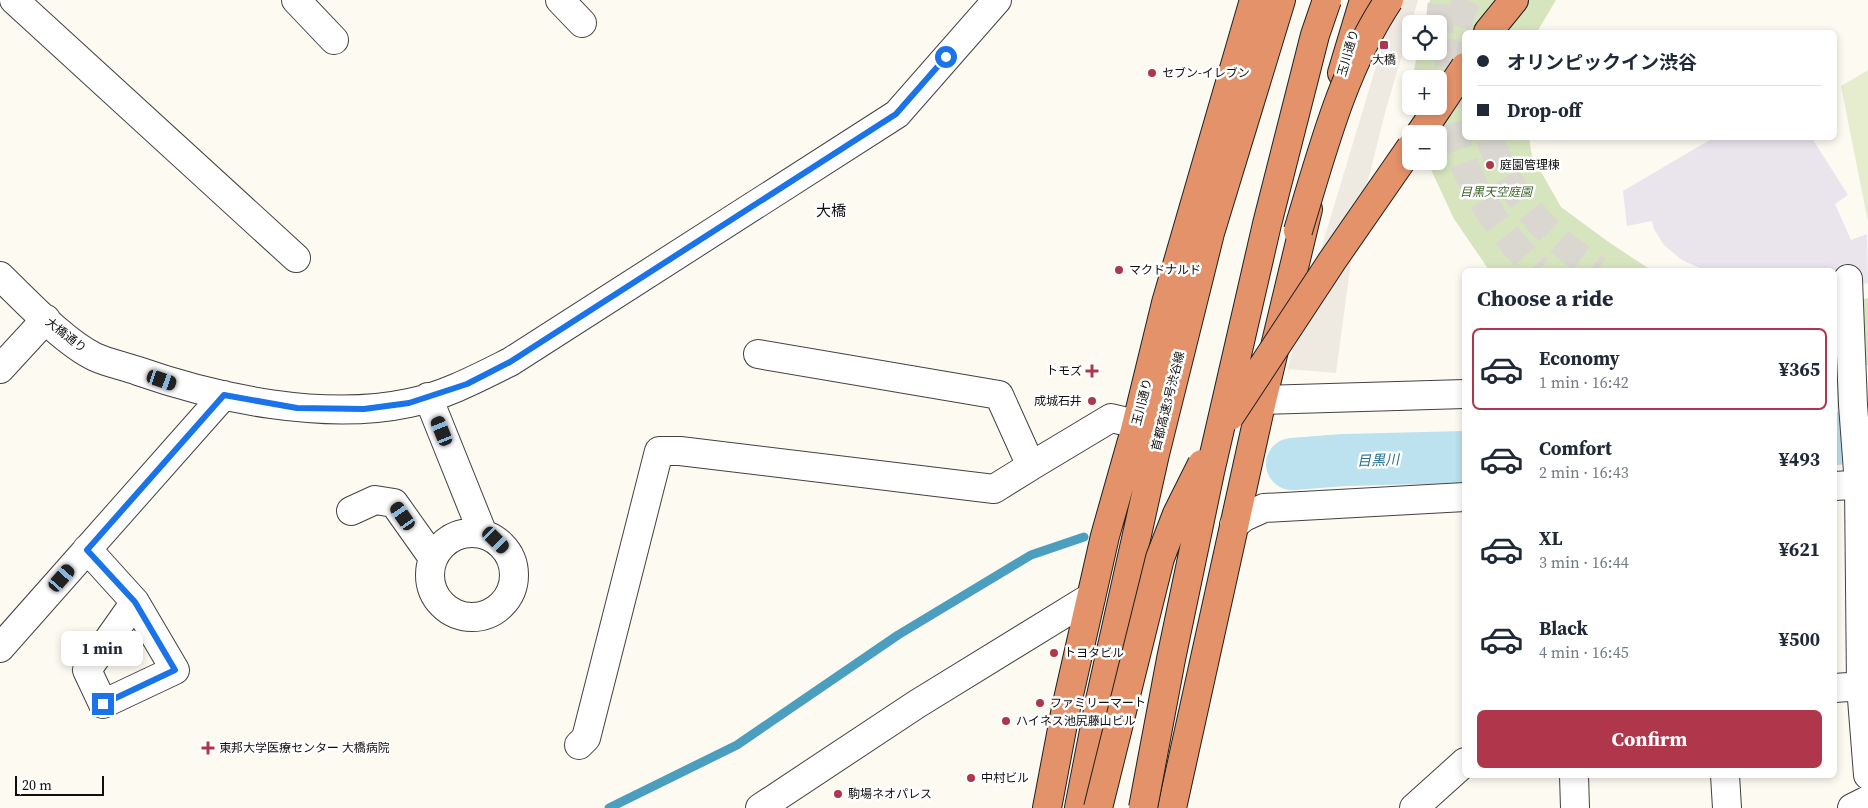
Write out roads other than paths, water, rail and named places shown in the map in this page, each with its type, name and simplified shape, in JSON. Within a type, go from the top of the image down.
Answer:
[{"type":"highway","name":"玉川通り","points":[[1047,808],[1105,536],[1136,424],[1166,303],[1254,0]]},
{"type":"highway","name":"首都高速3号渋谷線","points":[[1079,808],[1100,700],[1155,454],[1210,233],[1281,0]]},
{"type":"highway","points":[[1143,808],[1171,659],[1210,472],[1267,224],[1315,35],[1327,0]]},
{"type":"highway","name":"玉川通り","points":[[1172,805],[1261,406],[1343,65],[1364,0]]},
{"type":"highway","points":[[1147,808],[1179,690],[1226,495],[1304,213],[1351,70],[1366,38],[1389,0]]},
{"type":"highway","points":[[1490,30],[1514,0]]},
{"type":"highway","points":[[1447,94],[1462,72]]},
{"type":"highway","points":[[1098,808],[1160,558],[1177,514],[1205,458],[1230,417],[1332,261],[1402,160]]},
{"type":"street","points":[[14,0],[296,258]]},
{"type":"street","points":[[296,0],[334,40]]},
{"type":"street","points":[[560,0],[582,23]]},
{"type":"street","name":"大橋通り","points":[[0,276],[70,341],[95,356],[179,385],[297,408],[364,409],[409,403],[467,384],[510,362],[896,114],[996,0]]},
{"type":"street","points":[[1848,279],[1855,481],[1848,687],[1868,775]]},
{"type":"street","points":[[0,369],[46,319]]},
{"type":"street","points":[[758,354],[999,395],[1030,466]]},
{"type":"street","points":[[1261,406],[1462,394]]},
{"type":"street","points":[[0,648],[224,395]]},
{"type":"street","points":[[428,397],[483,534]]},
{"type":"street","points":[[579,746],[586,738],[660,451],[680,451],[994,489],[1111,418],[1136,424]]},
{"type":"street","points":[[1234,525],[1244,517],[1264,508],[1462,497]]},
{"type":"street","points":[[351,511],[375,500],[394,503],[432,558]]},
{"type":"street","points":[[471,532],[483,534],[496,540],[507,550],[513,564],[514,578],[510,593],[502,605],[490,613],[476,617],[461,616],[448,610],[437,600],[431,587],[429,572],[432,558],[439,548],[454,537],[471,532]]},
{"type":"street","points":[[87,550],[135,602]]},
{"type":"street","points":[[760,808],[917,704],[1091,598]]},
{"type":"street","points":[[1414,808],[1462,765]]},
{"type":"street","points":[[1574,778],[1575,808]]},
{"type":"street","points":[[1725,778],[1727,808]]},
{"type":"street","points":[[1852,808],[1868,800]]},
{"type":"waterway","name":"目黒川","points":[[1837,439],[1868,436]]},
{"type":"waterway","name":"目黒川","points":[[1292,464],[1344,460],[1462,457]]},
{"type":"waterway","points":[[609,808],[737,745],[898,635],[1031,555],[1084,537]]},
{"type":"tunnel","points":[[1441,15],[1442,0]]},
{"type":"tunnel","points":[[1467,0],[1454,36],[1448,73],[1450,110],[1458,146],[1471,180],[1490,213],[1513,243],[1537,268]]},
{"type":"tunnel","points":[[1491,140],[1507,178],[1532,213],[1563,244],[1595,268]]},
{"type":"tunnel","points":[[1837,327],[1868,324]]},
{"type":"tunnel","points":[[1837,360],[1868,357]]},
{"type":"place","name":"大橋","points":[[1384,45]]},
{"type":"place","name":"セブン-イレブン","points":[[1152,73]]},
{"type":"place","name":"庭園管理棟","points":[[1490,165]]},
{"type":"place","name":"マクドナルド","points":[[1119,270]]},
{"type":"place","name":"トモズ","points":[[1092,371]]},
{"type":"place","name":"成城石井","points":[[1092,401]]},
{"type":"place","name":"トヨタビル","points":[[1054,653]]},
{"type":"place","name":"ファミリーマート","points":[[1040,703]]},
{"type":"place","name":"ハイネス池尻藤山ビル","points":[[1006,721]]},
{"type":"place","name":"東邦大学医療センター 大橋病院","points":[[208,748]]},
{"type":"place","name":"中村ビル","points":[[971,778]]},
{"type":"place","name":"駒場ネオパレス","points":[[838,794]]},
{"type":"district","name":"大橋","points":[[831,211]]},
{"type":"park label","name":"目黒天空庭園","points":[[1496,192]]}]
